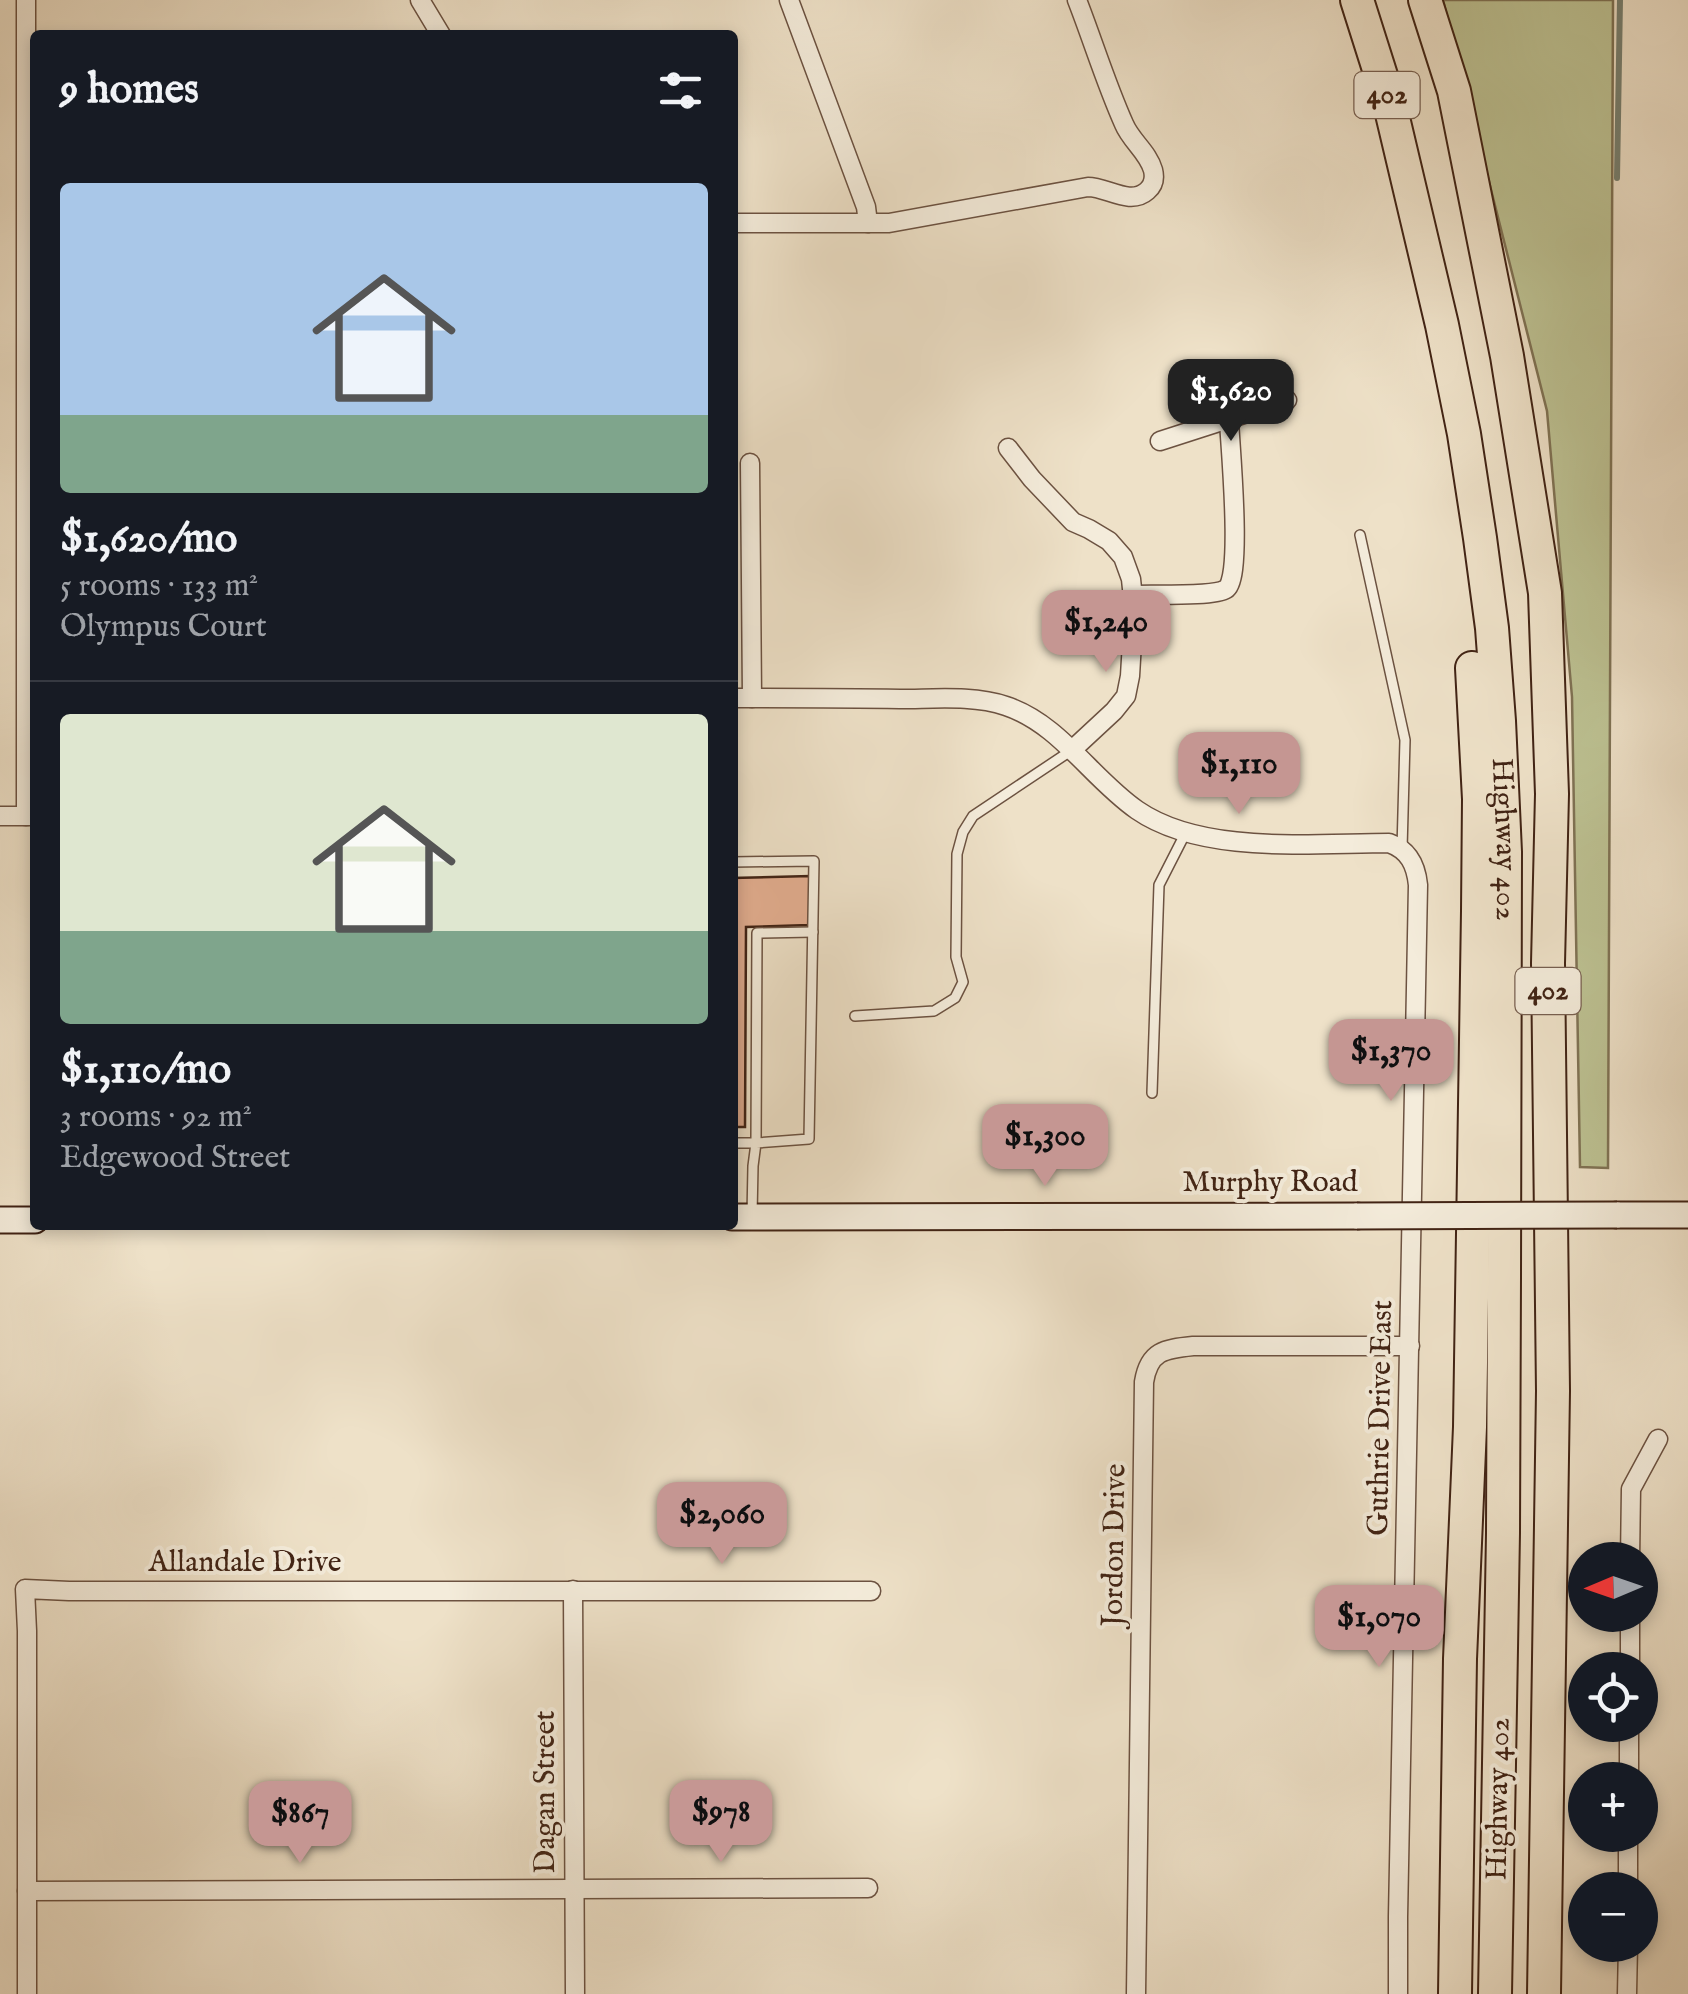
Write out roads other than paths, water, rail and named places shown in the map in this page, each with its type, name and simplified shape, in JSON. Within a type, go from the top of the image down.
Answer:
[{"type":"highway","name":"Highway 402","points":[[1357,0],[1412,192],[1453,380],[1492,628],[1505,852],[1496,1988]]},
{"type":"highway","name":"Highway 402","points":[[1425,0],[1454,91],[1507,356],[1545,594],[1552,794],[1548,963],[1553,1391],[1544,1994]]},
{"type":"highway","points":[[1412,192],[1465,574],[1479,798],[1470,1427],[1460,1659],[1455,1994]]},
{"type":"highway","points":[[1553,1391],[1567,1724],[1562,1994]]},
{"type":"street","points":[[26,0],[30,189]]},
{"type":"street","points":[[420,0],[438,30]]},
{"type":"street","points":[[789,0],[866,207],[868,223]]},
{"type":"street","points":[[738,223],[910,220],[1088,187],[1100,187],[1119,196],[1140,196],[1153,184],[1151,165],[1124,125],[1077,0]]},
{"type":"street","points":[[1160,440],[1287,400]]},
{"type":"street","points":[[1133,595],[1224,592],[1232,585],[1235,554],[1229,420]]},
{"type":"street","points":[[1008,448],[1073,522],[1109,541],[1123,557],[1131,578],[1130,676],[1126,696],[1072,750]]},
{"type":"street","points":[[750,463],[752,698]]},
{"type":"street","points":[[738,698],[938,699],[1006,706],[1072,750],[1135,809],[1185,834],[1260,843],[1389,842],[1402,849]]},
{"type":"street","points":[[0,816],[30,816]]},
{"type":"street","name":"Guthrie Drive East","points":[[1398,1994],[1418,885],[1416,869],[1402,849]]},
{"type":"street","name":"Murphy Road","points":[[742,1218],[1688,1215]]},
{"type":"street","points":[[0,1220],[30,1220]]},
{"type":"street","name":"Jordon Drive","points":[[1136,1994],[1146,1368],[1161,1352],[1193,1346],[1410,1346]]},
{"type":"street","points":[[1630,1542],[1631,1488],[1658,1439]]},
{"type":"street","name":"Allandale Drive","points":[[27,1994],[25,1589],[871,1590]]},
{"type":"street","name":"Dagan Street","points":[[573,1590],[574,1994]]},
{"type":"street","points":[[27,1891],[868,1888]]},
{"type":"street","points":[[1627,1994],[1628,1962]]},
{"type":"lane","points":[[1360,535],[1405,740],[1402,849]]},
{"type":"lane","points":[[855,1016],[934,1012],[955,998],[962,982],[956,957],[957,854],[962,832],[973,816],[1072,750]]},
{"type":"lane","points":[[1152,1093],[1159,886],[1185,834]]},
{"type":"lane","points":[[738,862],[814,862],[808,1139],[738,1143]]},
{"type":"lane","points":[[742,1218],[756,1142],[757,933],[813,932]]},
{"type":"waterway","points":[[1617,178],[1620,0]]}]
